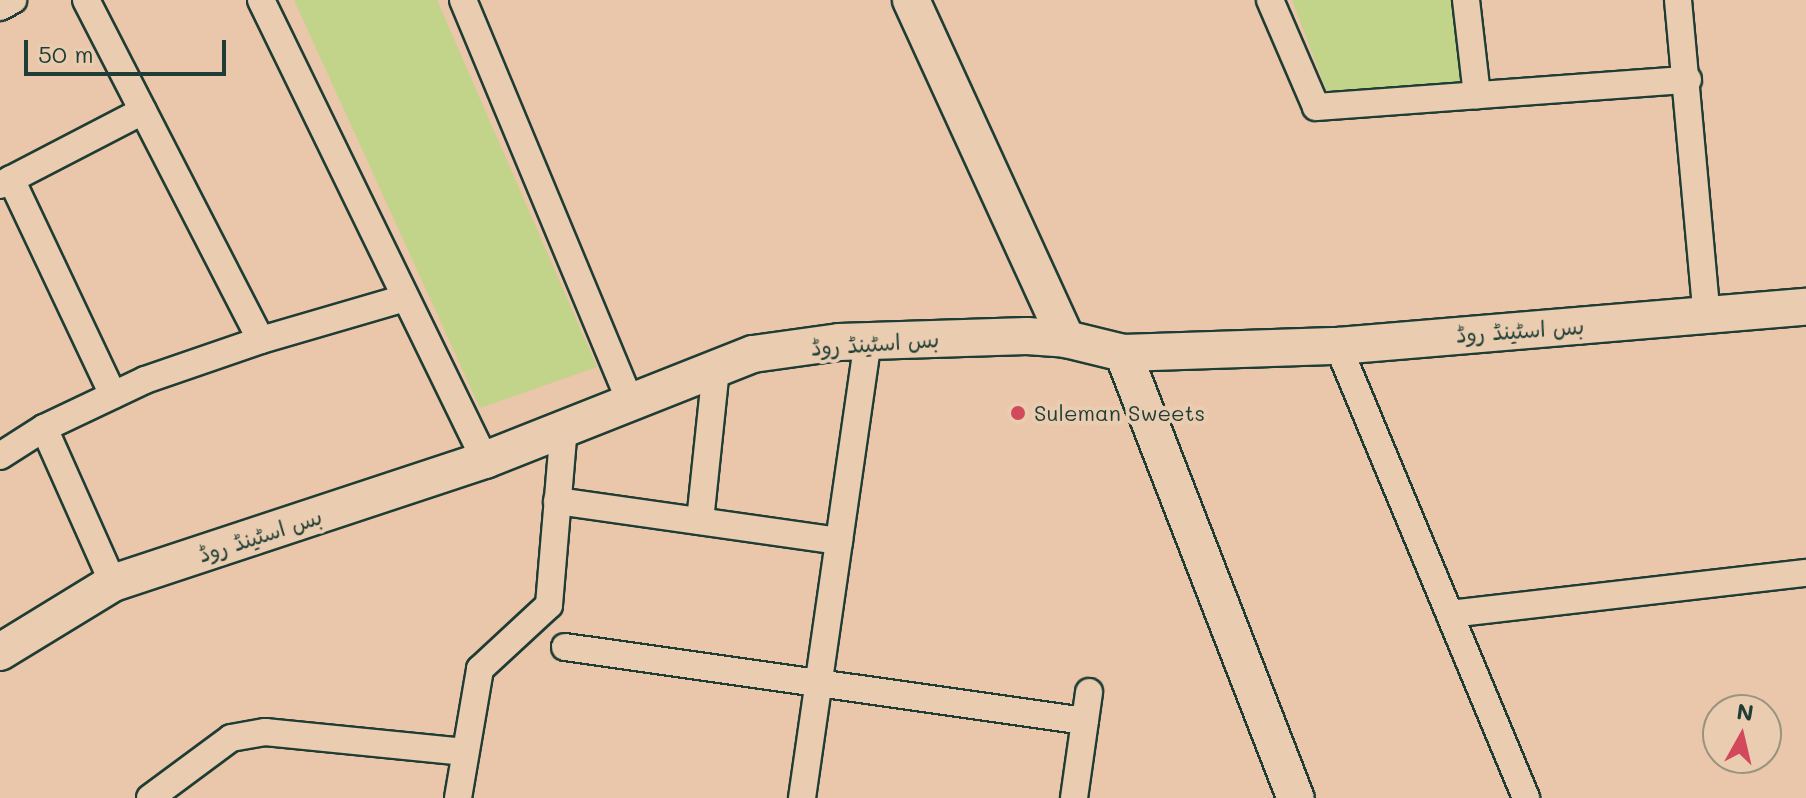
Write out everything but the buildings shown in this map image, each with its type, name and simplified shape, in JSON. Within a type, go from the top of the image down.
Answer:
[{"type":"street","points":[[0,7],[13,0]]},
{"type":"street","points":[[86,0],[261,340]]},
{"type":"street","points":[[261,0],[485,460]]},
{"type":"street","points":[[463,0],[630,401]]},
{"type":"street","points":[[911,0],[1066,339]]},
{"type":"street","points":[[1270,0],[1316,107],[1688,80]]},
{"type":"street","points":[[1466,0],[1477,95]]},
{"type":"street","points":[[1678,0],[1688,80],[1707,316]]},
{"type":"street","points":[[113,395],[6,182],[143,111]]},
{"type":"street","points":[[0,456],[44,428],[145,380],[261,340],[405,298]]},
{"type":"street","name":"بس اسٹینڈ روڈ","points":[[0,652],[48,619],[113,583],[485,460],[564,426],[753,354],[868,341],[1027,336],[1066,339],[1123,353],[1338,346],[1806,307]]},
{"type":"street","points":[[802,798],[868,341]]},
{"type":"street","points":[[1338,346],[1526,798]]},
{"type":"street","points":[[1123,353],[1296,798]]},
{"type":"street","points":[[700,521],[716,368]]},
{"type":"street","points":[[458,798],[480,669],[549,605],[564,426]]},
{"type":"street","points":[[44,428],[113,583]]},
{"type":"street","points":[[557,501],[839,541]]},
{"type":"street","points":[[1450,614],[1806,573]]},
{"type":"street","points":[[565,647],[1085,721]]},
{"type":"street","points":[[1074,798],[1089,692]]},
{"type":"street","points":[[150,798],[231,738],[265,732],[465,752]]},
{"type":"green space","points":[[294,0],[437,0],[597,367],[480,408]]},
{"type":"green space","points":[[1292,0],[1457,0],[1469,84],[1327,92]]},
{"type":"place","name":"Suleman Sweets","points":[[1018,413]]}]
